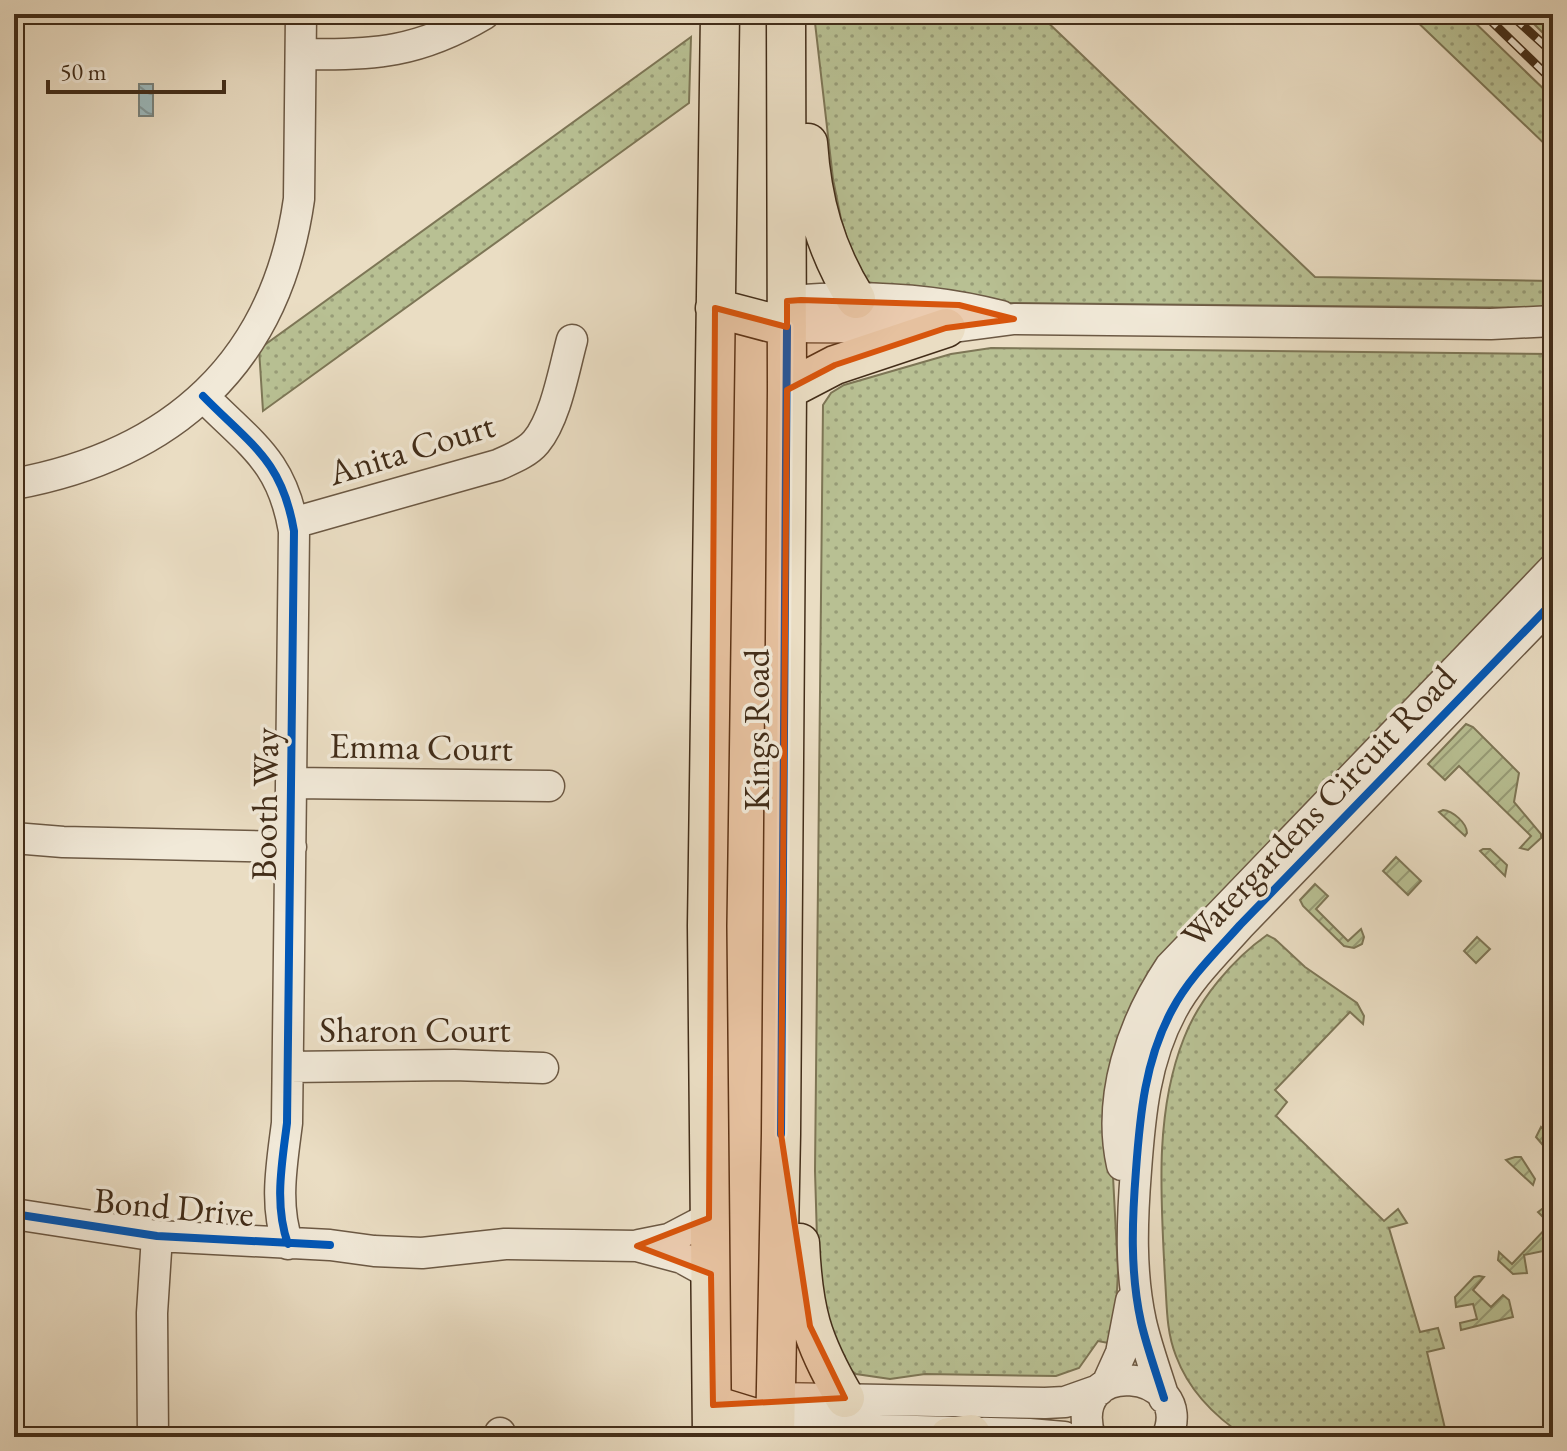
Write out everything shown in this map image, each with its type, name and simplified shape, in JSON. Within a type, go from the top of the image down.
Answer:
[{"type":"main road","name":"Kings Road","points":[[713,1421],[707,926],[720,14]]},
{"type":"main road","name":"Kings Road","points":[[775,1420],[781,1134],[787,390],[786,14]]},
{"type":"main road","points":[[786,14],[808,133],[811,182],[818,219],[834,263],[856,299]]},
{"type":"main road","points":[[715,308],[787,314]]},
{"type":"main road","points":[[787,390],[835,365],[946,328]]},
{"type":"main road","points":[[781,1134],[800,1239],[810,1326],[820,1356],[845,1398]]},
{"type":"main road","points":[[713,1421],[775,1420]]},
{"type":"street","points":[[14,484],[52,476],[108,458],[160,432],[203,396],[235,359],[260,323],[287,256],[299,199],[301,14]]},
{"type":"street","points":[[301,54],[368,54],[421,45],[449,35],[484,14]]},
{"type":"street","points":[[787,314],[856,299],[959,305],[1014,319]]},
{"type":"street","points":[[787,314],[946,328],[1014,319],[1491,324],[1553,321]]},
{"type":"street","name":"Anita Court","points":[[293,523],[498,465],[520,455],[536,442],[547,423],[572,340]]},
{"type":"street","name":"Booth Way","points":[[203,396],[267,460],[285,490],[293,523],[296,568],[287,1123],[296,1223],[288,1244]]},
{"type":"street","name":"Watergardens Circuit Road","points":[[1132,1214],[1120,1157],[1118,1105],[1132,1046],[1156,989],[1170,967],[1553,569]]},
{"type":"street","name":"Watergardens Circuit Road","points":[[1167,1437],[1171,1417],[1146,1343],[1135,1284],[1132,1214],[1142,1099],[1160,1035],[1183,991],[1240,925],[1553,602]]},
{"type":"street","name":"Emma Court","points":[[292,783],[549,786]]},
{"type":"street","points":[[14,838],[63,842],[291,847]]},
{"type":"street","name":"Sharon Court","points":[[288,1067],[454,1065],[543,1068]]},
{"type":"street","name":"Bond Drive","points":[[14,1214],[157,1236],[330,1245],[374,1251],[422,1253],[505,1244],[637,1246]]},
{"type":"street","points":[[637,1246],[669,1239],[709,1218]]},
{"type":"street","points":[[153,1437],[152,1313],[157,1236]]},
{"type":"street","points":[[637,1246],[682,1258],[711,1274]]},
{"type":"street","name":"Watergardens Circuit Road","points":[[1090,1437],[1086,1426],[1087,1413],[1091,1400],[1103,1387],[1121,1353],[1135,1284]]},
{"type":"street","points":[[775,1420],[845,1398],[1065,1402],[1132,1378],[1145,1381],[1164,1398]]},
{"type":"street","points":[[775,1420],[805,1428],[1064,1437]]},
{"type":"highlighted area","points":[[801,300],[959,305],[1014,319],[946,328],[835,365],[787,390],[781,1134],[810,1326],[845,1398],[713,1405],[711,1274],[637,1246],[709,1218],[715,308],[787,327],[787,301]]},
{"type":"green space","points":[[814,14],[1039,14],[1315,277],[1553,281],[1553,308],[1005,303],[860,281],[841,219],[833,179]]},
{"type":"green space","points":[[1409,14],[1466,14],[1553,98],[1553,152]]},
{"type":"green space","points":[[1524,14],[1553,14],[1553,43]]},
{"type":"green space","points":[[691,37],[689,103],[263,411],[259,349]]},
{"type":"green space","points":[[991,348],[1553,354],[1553,558],[1249,870],[1111,1138],[1118,1272],[1114,1344],[1098,1341],[1079,1368],[1056,1376],[925,1374],[890,1379],[856,1374],[848,1368],[829,1324],[818,1272],[815,1171],[823,405],[831,393],[844,385],[951,354]]},
{"type":"green space","points":[[1466,724],[1473,727],[1519,773],[1514,802],[1541,834],[1541,838],[1528,850],[1520,848],[1531,836],[1459,766],[1445,780],[1428,764]]},
{"type":"green space","points":[[1443,810],[1459,818],[1466,829],[1465,836],[1439,812]]},
{"type":"green space","points":[[1490,849],[1507,865],[1505,876],[1480,851]]},
{"type":"green space","points":[[1396,857],[1421,881],[1408,895],[1383,871]]},
{"type":"green space","points":[[1315,884],[1328,896],[1316,909],[1348,941],[1361,929],[1364,937],[1362,944],[1354,948],[1344,946],[1303,906],[1300,900]]},
{"type":"green space","points":[[1267,935],[1305,967],[1357,1003],[1364,1016],[1363,1024],[1350,1012],[1275,1090],[1287,1102],[1276,1116],[1384,1221],[1398,1209],[1407,1223],[1389,1228],[1420,1332],[1438,1328],[1444,1348],[1427,1352],[1447,1437],[1246,1437],[1204,1402],[1188,1381],[1176,1356],[1168,1318],[1162,1218],[1164,1126],[1174,1067],[1190,1023],[1208,995],[1230,968]]},
{"type":"green space","points":[[1477,937],[1490,949],[1476,963],[1464,951]]},
{"type":"green space","points":[[1541,1127],[1553,1139],[1553,1157],[1536,1137]]},
{"type":"green space","points":[[1521,1157],[1535,1179],[1533,1185],[1506,1160]]},
{"type":"green space","points":[[1546,1206],[1553,1211],[1553,1249],[1524,1255],[1527,1273],[1513,1274],[1498,1260],[1499,1252],[1512,1264],[1550,1224],[1538,1212]]},
{"type":"green space","points":[[1474,1277],[1484,1277],[1473,1290],[1491,1307],[1503,1295],[1509,1300],[1513,1317],[1461,1330],[1460,1323],[1477,1319],[1473,1304],[1456,1307],[1455,1297]]},
{"type":"water","points":[[139,84],[153,84],[153,116],[139,116]]},
{"type":"railway","points":[[1484,14],[1553,81]]},
{"type":"railway","points":[[1510,14],[1553,53]]},
{"type":"cycle path","points":[[781,1134],[787,327]]},
{"type":"cycle path","points":[[203,396],[250,442],[273,470],[289,507],[294,531],[287,1123],[280,1199],[288,1244]]},
{"type":"cycle path","points":[[1164,1398],[1137,1303],[1133,1227],[1145,1088],[1156,1048],[1172,1010],[1195,976],[1240,925],[1553,602]]},
{"type":"cycle path","points":[[14,1214],[157,1236],[330,1245]]}]
